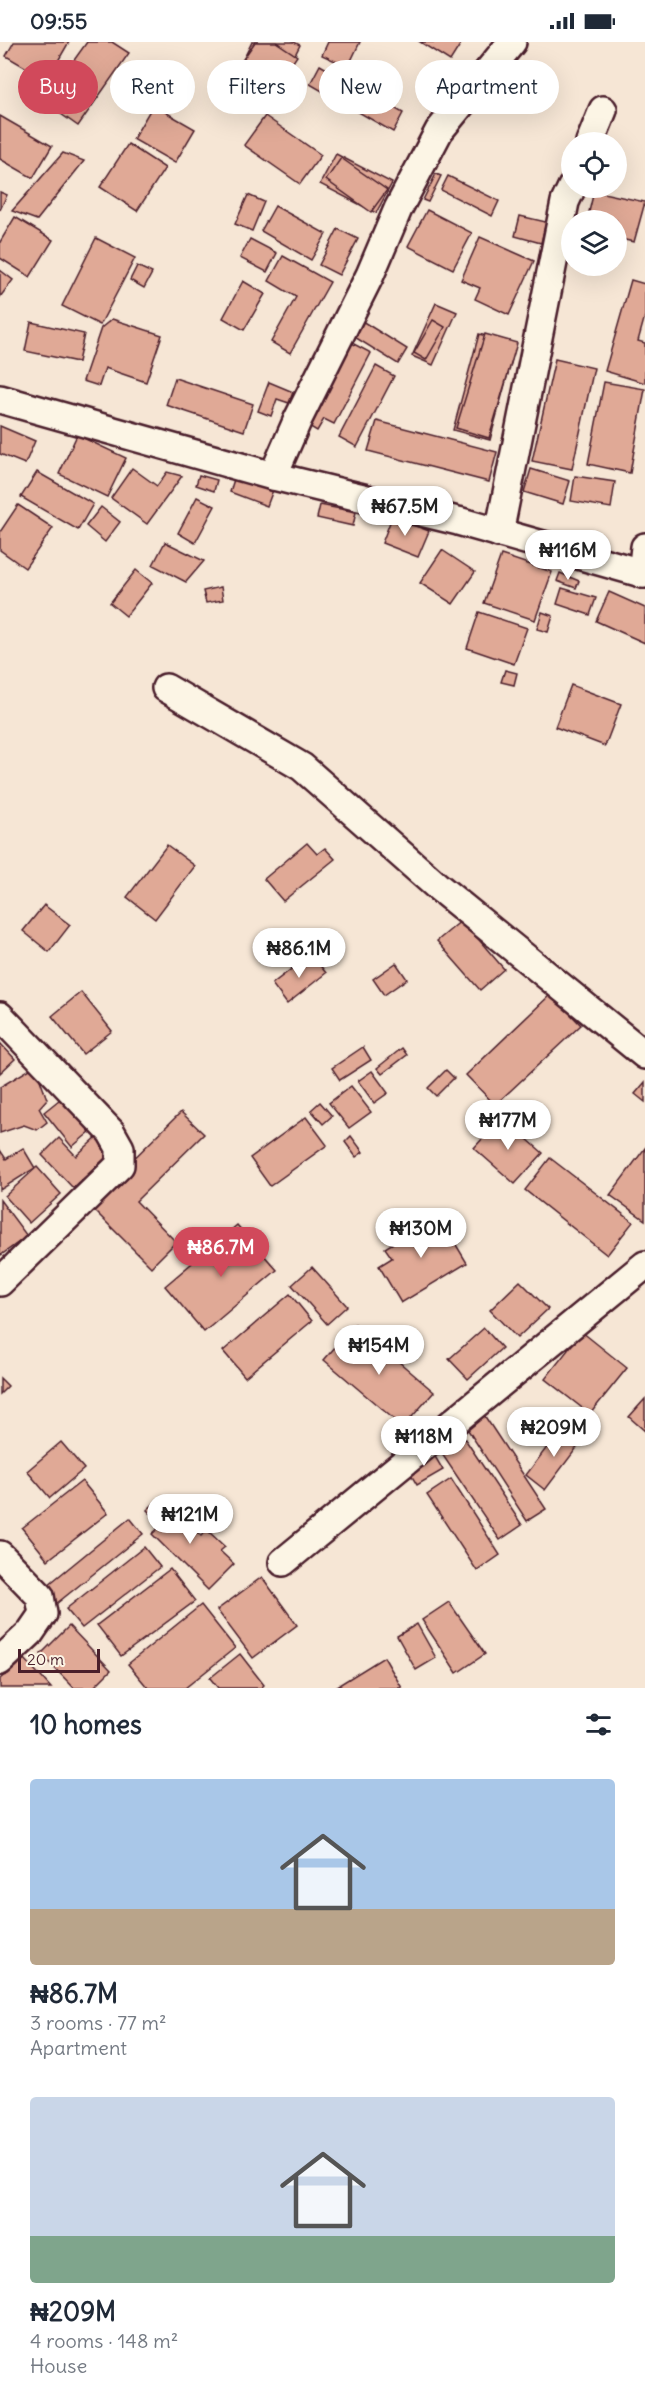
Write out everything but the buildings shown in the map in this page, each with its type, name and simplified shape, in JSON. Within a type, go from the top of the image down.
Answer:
[{"type":"street","points":[[273,476],[298,419],[370,275],[398,208],[439,131],[510,43]]},
{"type":"street","points":[[594,132],[603,110]]},
{"type":"street","points":[[499,532],[567,198]]},
{"type":"street","points":[[0,399],[273,476],[499,532],[644,574],[645,547]]},
{"type":"street","points":[[166,688],[302,767],[437,886],[645,1055]]},
{"type":"street","points":[[0,1281],[120,1165],[120,1148],[111,1132],[2,1022]]},
{"type":"street","points":[[283,1562],[645,1265]]},
{"type":"street","points":[[0,1555],[40,1596],[43,1614],[30,1633],[0,1661]]}]
